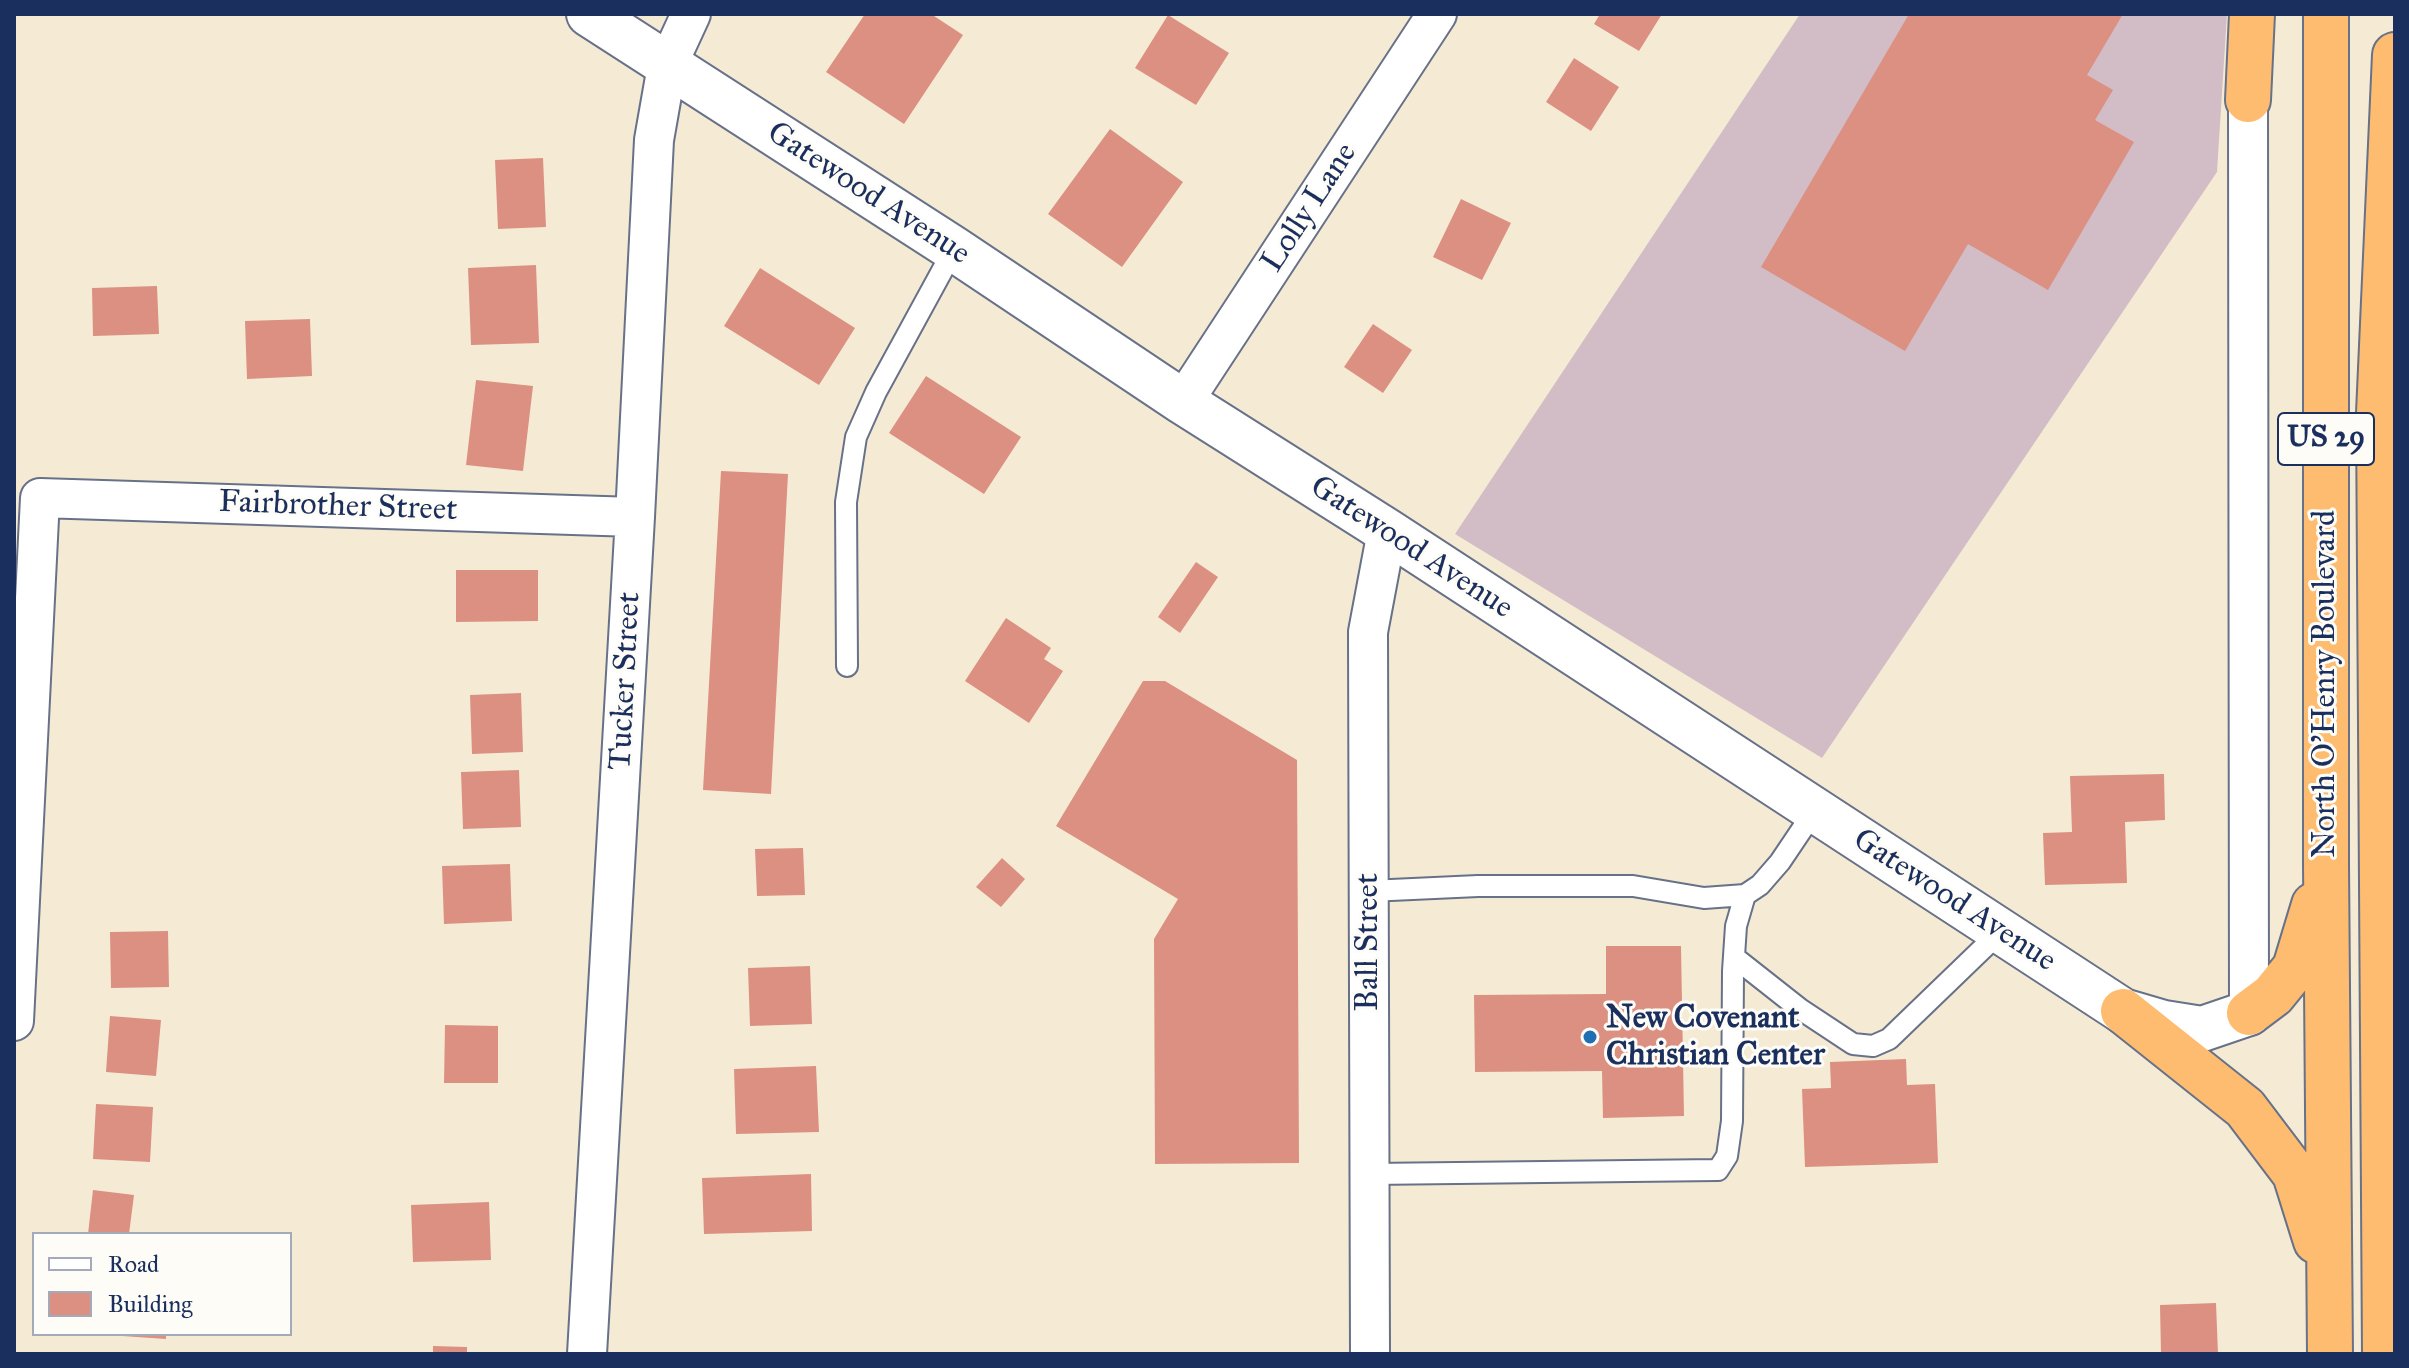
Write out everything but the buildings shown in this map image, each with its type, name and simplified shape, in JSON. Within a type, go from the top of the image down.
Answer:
[{"type":"highway","points":[[2248,100],[2252,14]]},
{"type":"highway","name":"North O'Henry Boulevard","points":[[2326,14],[2326,864],[2330,1354]]},
{"type":"highway","name":"North O'Henry Boulevard","points":[[2385,1354],[2379,413],[2395,55]]},
{"type":"highway","points":[[2249,1013],[2273,995],[2295,968],[2326,864]]},
{"type":"highway","points":[[2123,1011],[2245,1108],[2273,1142],[2295,1174],[2330,1293]]},
{"type":"street","name":"Gatewood Avenue","points":[[589,14],[2123,1011],[2164,1023],[2202,1029],[2249,1013]]},
{"type":"street","name":"Tucker Street","points":[[587,1354],[654,140],[667,66],[691,14]]},
{"type":"street","name":"Lolly Lane","points":[[1183,402],[1437,14]]},
{"type":"street","points":[[2248,100],[2249,1013]]},
{"type":"street","name":"Fairbrother Street","points":[[14,1021],[40,498],[635,517]]},
{"type":"street","name":"Ball Street","points":[[1370,1354],[1368,632],[1387,531]]},
{"type":"lane","points":[[847,666],[846,502],[856,437],[876,392],[954,249]]},
{"type":"lane","points":[[1369,891],[1478,886],[1633,886],[1704,898],[1745,895],[1760,885],[1780,862],[1815,810]]},
{"type":"lane","points":[[1370,1174],[1718,1170],[1727,1156],[1732,1121],[1734,957],[1736,926],[1745,895]]},
{"type":"lane","points":[[1734,957],[1800,1009],[1853,1044],[1873,1046],[1889,1039],[2001,931]]},
{"type":"shaded area","points":[[1800,14],[2227,14],[2217,172],[1822,758],[1455,534]]},
{"type":"place","name":"New Covenant Christian Center","points":[[1590,1037]]}]
